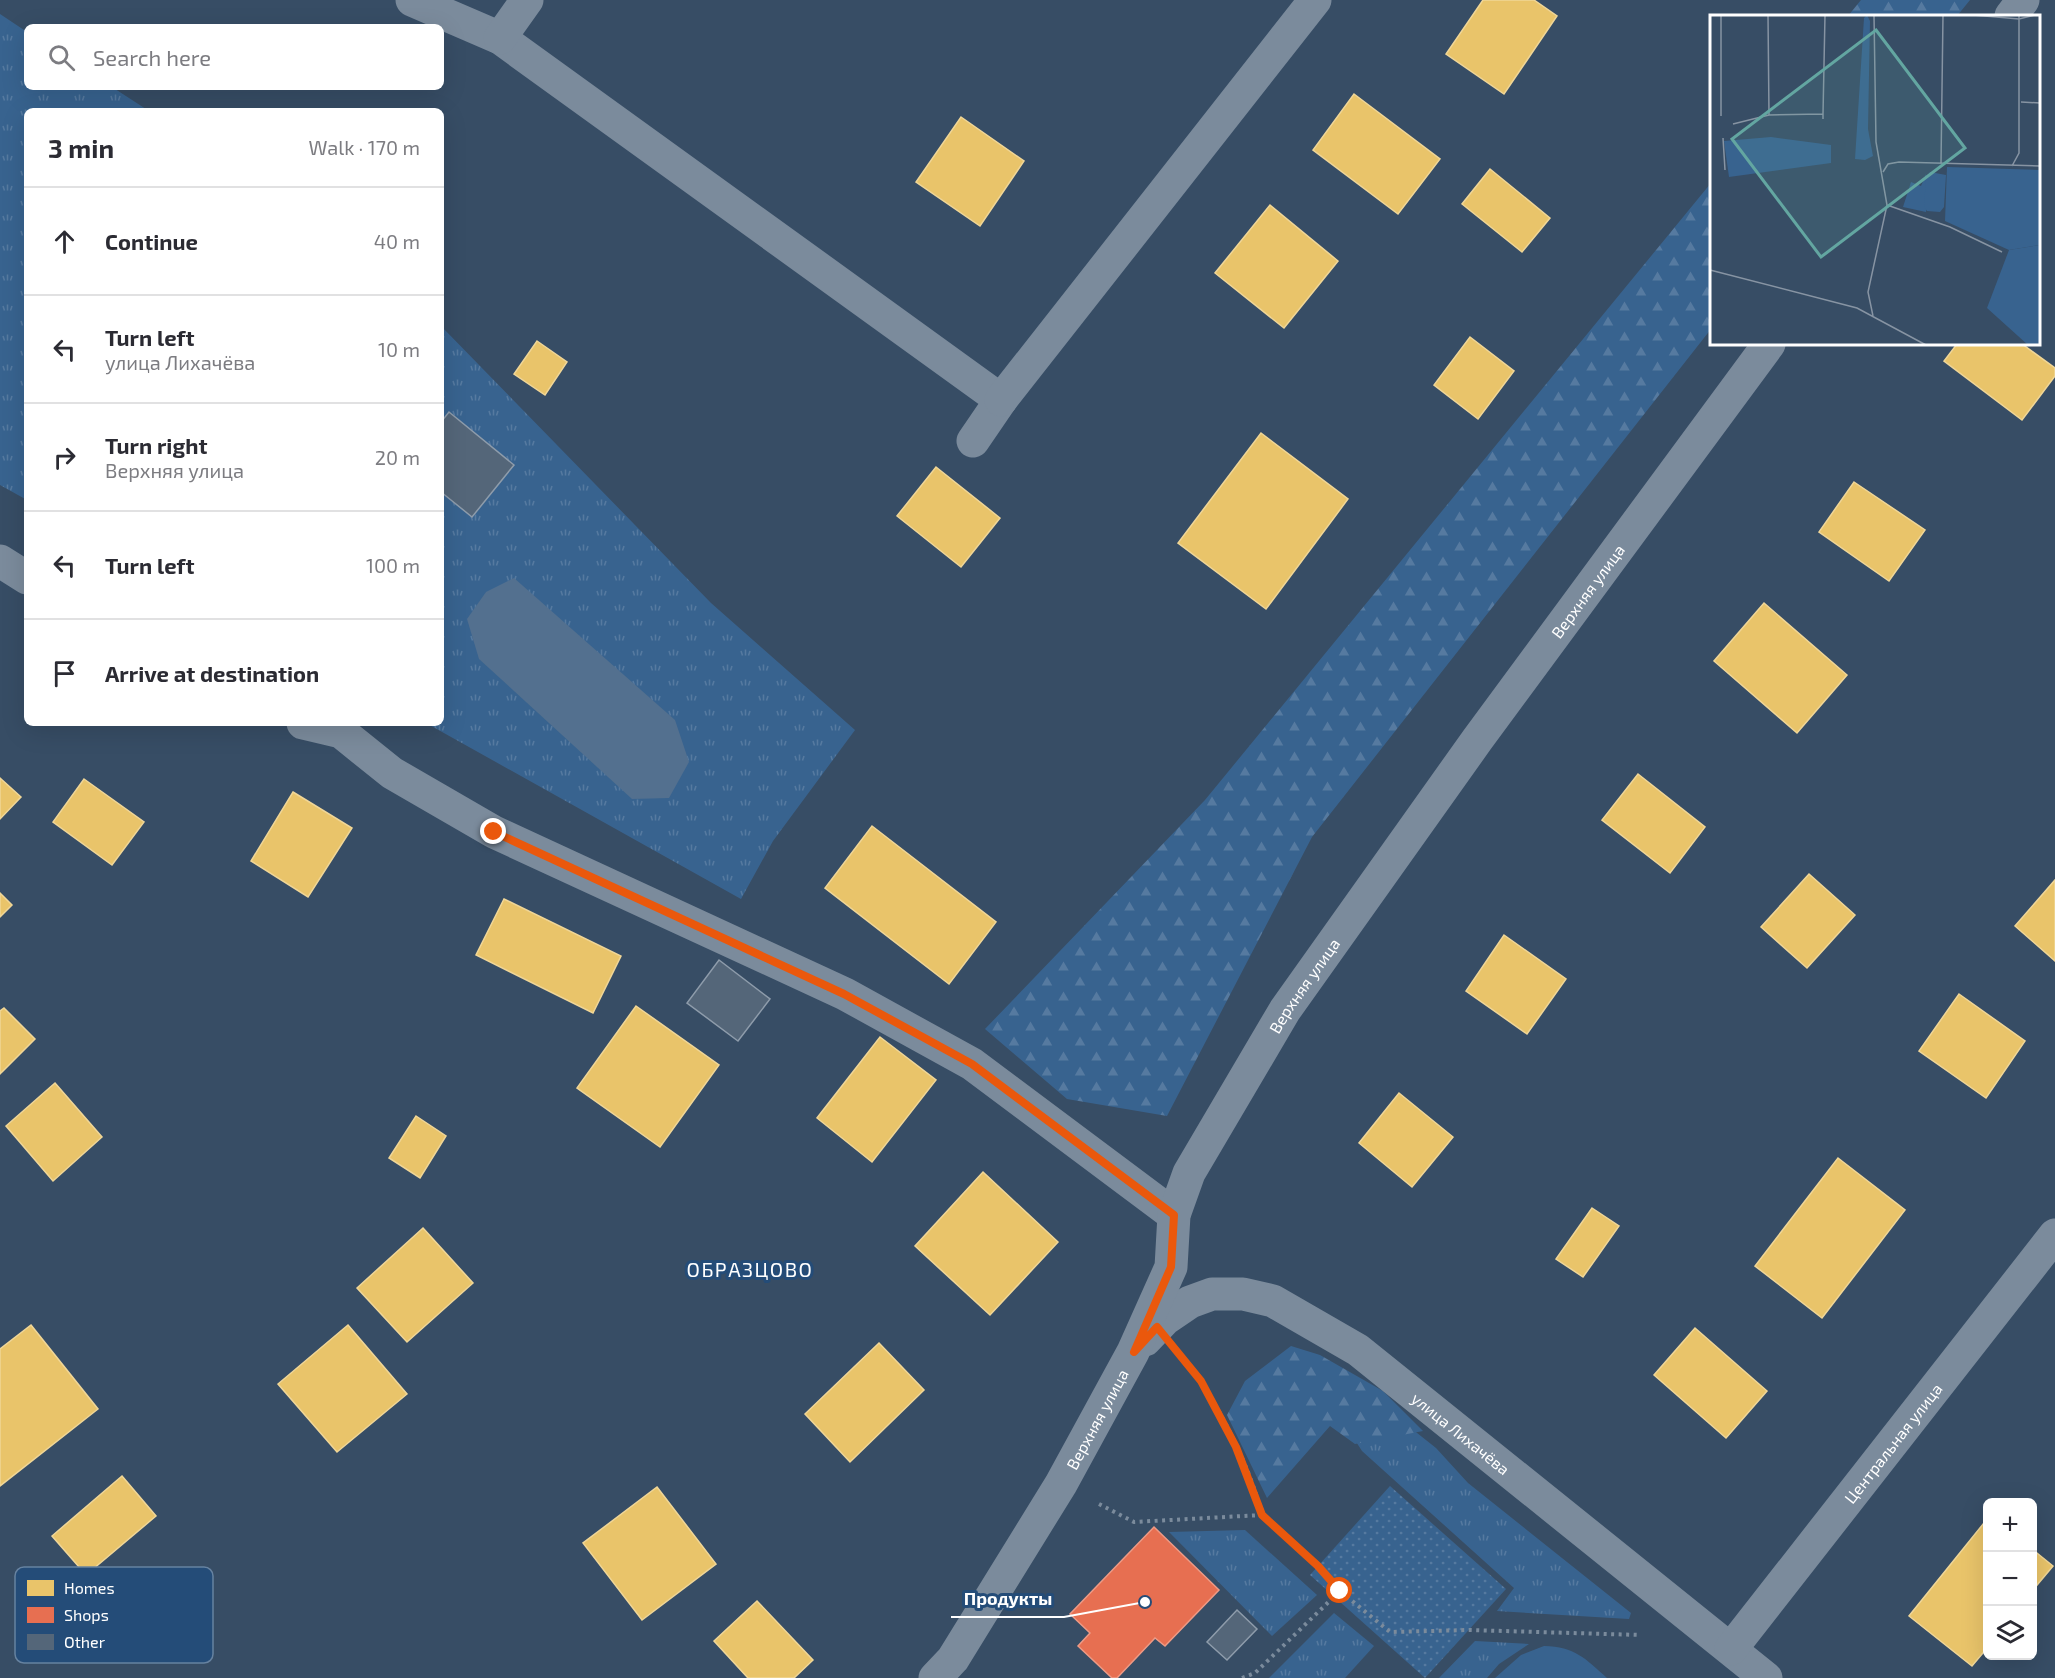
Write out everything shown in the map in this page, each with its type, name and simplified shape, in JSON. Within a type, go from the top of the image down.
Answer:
[{"type":"street","points":[[412,0],[500,38],[1001,400]]},
{"type":"street","points":[[500,38],[527,0]]},
{"type":"street","points":[[972,441],[1001,400],[1315,0]]},
{"type":"street","points":[[2011,15],[2023,0]]},
{"type":"street","name":"Верхняя улица","points":[[952,1672],[1061,1484],[1134,1352],[1171,1267],[1174,1215],[1189,1173],[1285,1010],[1477,740],[1768,345]]},
{"type":"street","points":[[0,561],[24,576]]},
{"type":"street","points":[[316,726],[341,732],[392,773],[494,832],[844,994],[972,1064],[1174,1215]]},
{"type":"street","name":"Центральная улица","points":[[1731,1649],[2055,1235]]},
{"type":"street","name":"улица Лихачёва","points":[[1134,1352],[1157,1327],[1190,1302],[1212,1294],[1243,1294],[1273,1301],[1358,1350],[1766,1678]]},
{"type":"path","points":[[1157,1327],[1201,1381],[1236,1447],[1262,1515],[1318,1566],[1340,1591],[1390,1632],[1469,1630],[1646,1635]]},
{"type":"path","points":[[1061,1484],[1134,1522],[1262,1515]]},
{"type":"path","points":[[1242,1678],[1255,1672],[1340,1591]]},
{"type":"green space","points":[[1861,0],[1970,0],[1958,15],[1849,15]]},
{"type":"green space","points":[[0,14],[24,30],[24,90],[117,90],[144,108],[24,108],[24,498],[0,485]]},
{"type":"green space","points":[[1710,184],[1710,330],[1312,837],[1167,1116],[1067,1099],[985,1029],[1205,800]]},
{"type":"green space","points":[[444,329],[711,603],[855,730],[773,841],[741,899],[431,726],[444,726]]},
{"type":"green space","points":[[1291,1346],[1320,1355],[1383,1391],[1423,1431],[1355,1444],[1330,1426],[1267,1498],[1227,1415],[1245,1381]]},
{"type":"green space","points":[[1412,1429],[1436,1448],[1468,1483],[1631,1613],[1629,1619],[1497,1611],[1514,1588],[1362,1451],[1353,1437]]},
{"type":"green space","points":[[1390,1486],[1506,1589],[1425,1678],[1310,1575]]},
{"type":"green space","points":[[1245,1530],[1317,1595],[1272,1636],[1169,1532]]},
{"type":"green space","points":[[1334,1613],[1374,1646],[1345,1678],[1269,1678]]},
{"type":"green space","points":[[1475,1641],[1529,1644],[1499,1664],[1487,1678],[1439,1678]]},
{"type":"green space","points":[[1544,1646],[1572,1651],[1607,1678],[1495,1678],[1521,1655]]},
{"type":"shaded area","points":[[514,578],[675,720],[689,762],[669,798],[632,799],[479,659],[467,619],[486,592]]},
{"type":"building: Homes","points":[[1483,0],[1534,0],[1557,16],[1504,94],[1446,54]]},
{"type":"building: Homes","points":[[1354,94],[1440,159],[1398,214],[1313,150]]},
{"type":"building: Homes","points":[[961,117],[1024,161],[980,226],[916,182]]},
{"type":"building: Homes","points":[[1490,169],[1550,218],[1522,252],[1462,204]]},
{"type":"building: Homes","points":[[1270,205],[1338,261],[1284,328],[1215,273]]},
{"type":"building: Homes","points":[[1470,337],[1514,371],[1478,419],[1434,385]]},
{"type":"building: Homes","points":[[537,341],[567,362],[545,395],[514,374]]},
{"type":"building: Homes","points":[[1956,345],[2023,345],[2055,368],[2055,376],[2022,420],[1944,361]]},
{"type":"building: Homes","points":[[1261,433],[1348,499],[1266,609],[1178,543]]},
{"type":"building: Homes","points":[[936,467],[1000,518],[961,567],[897,516]]},
{"type":"building: Homes","points":[[1854,482],[1925,530],[1889,581],[1819,532]]},
{"type":"building: Homes","points":[[1764,603],[1847,675],[1797,733],[1714,661]]},
{"type":"building: Homes","points":[[1638,774],[1705,827],[1670,873],[1602,820]]},
{"type":"building: Homes","points":[[0,778],[21,797],[0,819]]},
{"type":"building: Homes","points":[[84,779],[144,822],[112,865],[53,822]]},
{"type":"building: Homes","points":[[293,792],[352,828],[308,897],[251,861]]},
{"type":"building: Homes","points":[[872,826],[996,922],[949,984],[825,888]]},
{"type":"building: Homes","points":[[1809,874],[1855,915],[1807,968],[1761,927]]},
{"type":"building: Homes","points":[[2055,880],[2055,961],[2015,926]]},
{"type":"building: Homes","points":[[0,893],[12,905],[0,917]]},
{"type":"building: Homes","points":[[504,899],[621,956],[593,1013],[476,955]]},
{"type":"building: Homes","points":[[1504,935],[1566,979],[1527,1034],[1466,991]]},
{"type":"building: Homes","points":[[1959,994],[2025,1041],[1986,1098],[1919,1051]]},
{"type":"building: Homes","points":[[636,1006],[719,1065],[660,1147],[577,1088]]},
{"type":"building: Homes","points":[[4,1008],[35,1039],[0,1074],[0,1011]]},
{"type":"building: Homes","points":[[880,1037],[936,1080],[872,1162],[817,1118]]},
{"type":"building: Homes","points":[[55,1083],[102,1137],[53,1181],[6,1126]]},
{"type":"building: Homes","points":[[1399,1093],[1453,1137],[1412,1187],[1359,1143]]},
{"type":"building: Homes","points":[[416,1116],[446,1136],[420,1178],[389,1158]]},
{"type":"building: Homes","points":[[1838,1158],[1905,1210],[1822,1318],[1755,1266]]},
{"type":"building: Homes","points":[[983,1172],[1058,1242],[990,1315],[915,1246]]},
{"type":"building: Homes","points":[[1592,1208],[1619,1226],[1583,1277],[1556,1259]]},
{"type":"building: Homes","points":[[423,1228],[473,1283],[407,1342],[357,1288]]},
{"type":"building: Homes","points":[[31,1325],[98,1409],[0,1486],[0,1349]]},
{"type":"building: Homes","points":[[348,1325],[407,1394],[337,1452],[278,1384]]},
{"type":"building: Homes","points":[[1695,1328],[1767,1391],[1726,1438],[1654,1375]]},
{"type":"building: Homes","points":[[879,1343],[924,1390],[850,1462],[805,1414]]},
{"type":"building: Homes","points":[[122,1476],[156,1516],[95,1567],[79,1567],[52,1536]]},
{"type":"building: Homes","points":[[657,1487],[716,1564],[642,1620],[583,1543]]},
{"type":"building: Homes","points":[[1983,1524],[1983,1653],[1972,1666],[1909,1616]]},
{"type":"building: Homes","points":[[2037,1553],[2053,1566],[2037,1585]]},
{"type":"building: Homes","points":[[757,1601],[813,1660],[794,1678],[748,1678],[714,1641]]},
{"type":"building: Shops","points":[[1154,1527],[1219,1590],[1165,1646],[1155,1638],[1117,1678],[1112,1678],[1078,1646],[1090,1633],[1070,1614]]},
{"type":"building: Other","points":[[449,412],[514,465],[472,517],[444,494],[444,418]]},
{"type":"building: Other","points":[[719,960],[770,999],[738,1041],[687,1003]]},
{"type":"building: Other","points":[[1237,1610],[1257,1629],[1227,1660],[1207,1642]]},
{"type":"place","name":"Продукты","points":[[1145,1602]]},
{"type":"district","name":"ОБРАЗЦОВО","points":[[750,1269]]},
{"type":"route","points":[[494,832],[844,994],[972,1064],[1174,1215],[1171,1267],[1134,1352],[1157,1327],[1201,1381],[1236,1447],[1258,1498],[1262,1515],[1318,1566],[1340,1591]]}]
